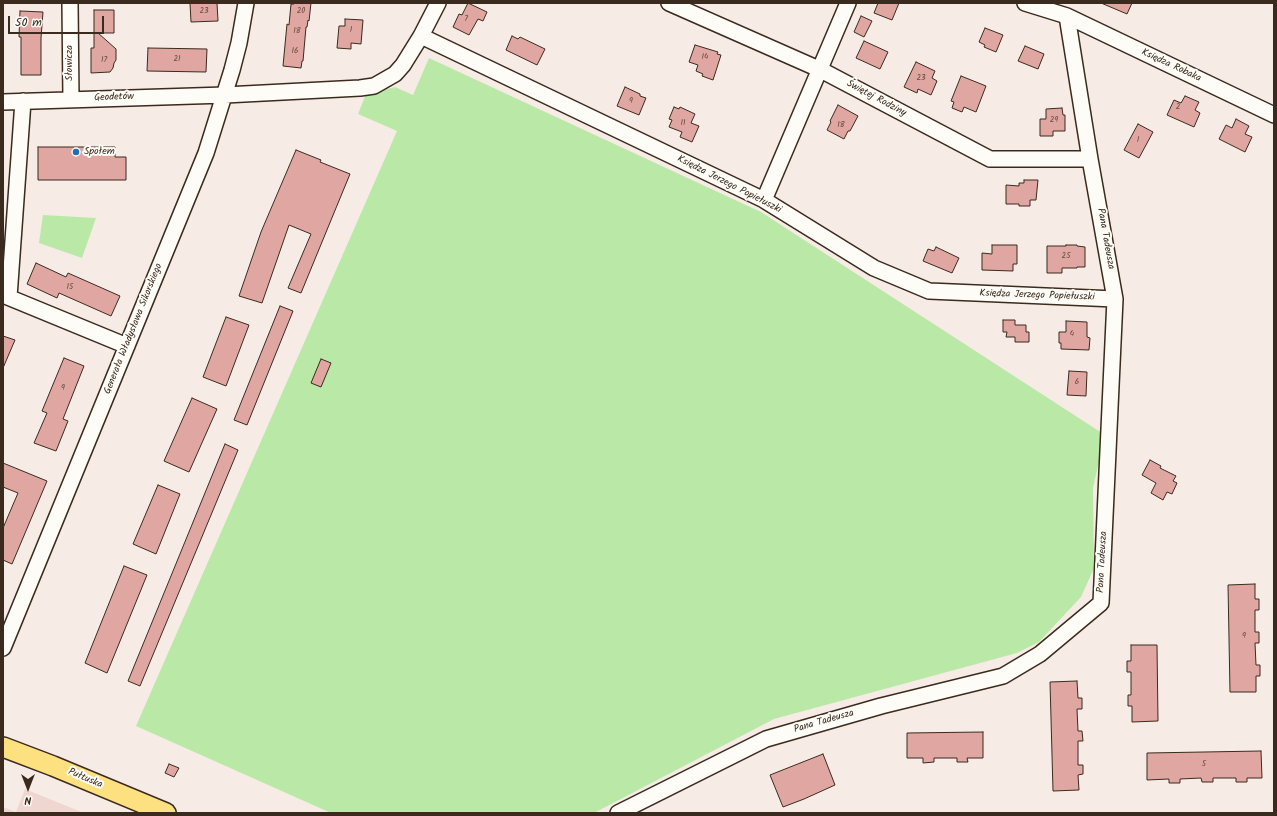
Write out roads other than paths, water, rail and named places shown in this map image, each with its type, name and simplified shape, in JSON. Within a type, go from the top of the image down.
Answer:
[{"type":"main road","name":"Pułtuska","points":[[3,747],[166,813]]},
{"type":"street","name":"Słowicza","points":[[70,3],[70,100]]},
{"type":"street","name":"Generała Władysława Sikorskiego","points":[[3,648],[206,153],[225,95],[239,43],[246,3]]},
{"type":"street","name":"Geodetów","points":[[3,102],[225,95],[374,86],[396,74],[403,65],[421,36],[438,3]]},
{"type":"street","name":"Świętej Rodziny","points":[[669,3],[821,70],[990,159],[1090,160]]},
{"type":"street","points":[[764,200],[821,70],[848,3]]},
{"type":"street","name":"Księdza Robaka","points":[[1025,3],[1067,16],[1274,115]]},
{"type":"street","name":"Pana Tadeusza","points":[[618,813],[766,739],[881,706],[1003,676],[1040,654],[1101,603],[1115,299],[1090,160],[1067,16]]},
{"type":"street","name":"Księdza Jerzego Popiełuszki","points":[[421,36],[764,200],[874,268],[929,291],[1115,299]]},
{"type":"street","points":[[23,101],[6,296],[127,346]]},
{"type":"place","name":"Społem","points":[[76,152]]}]
